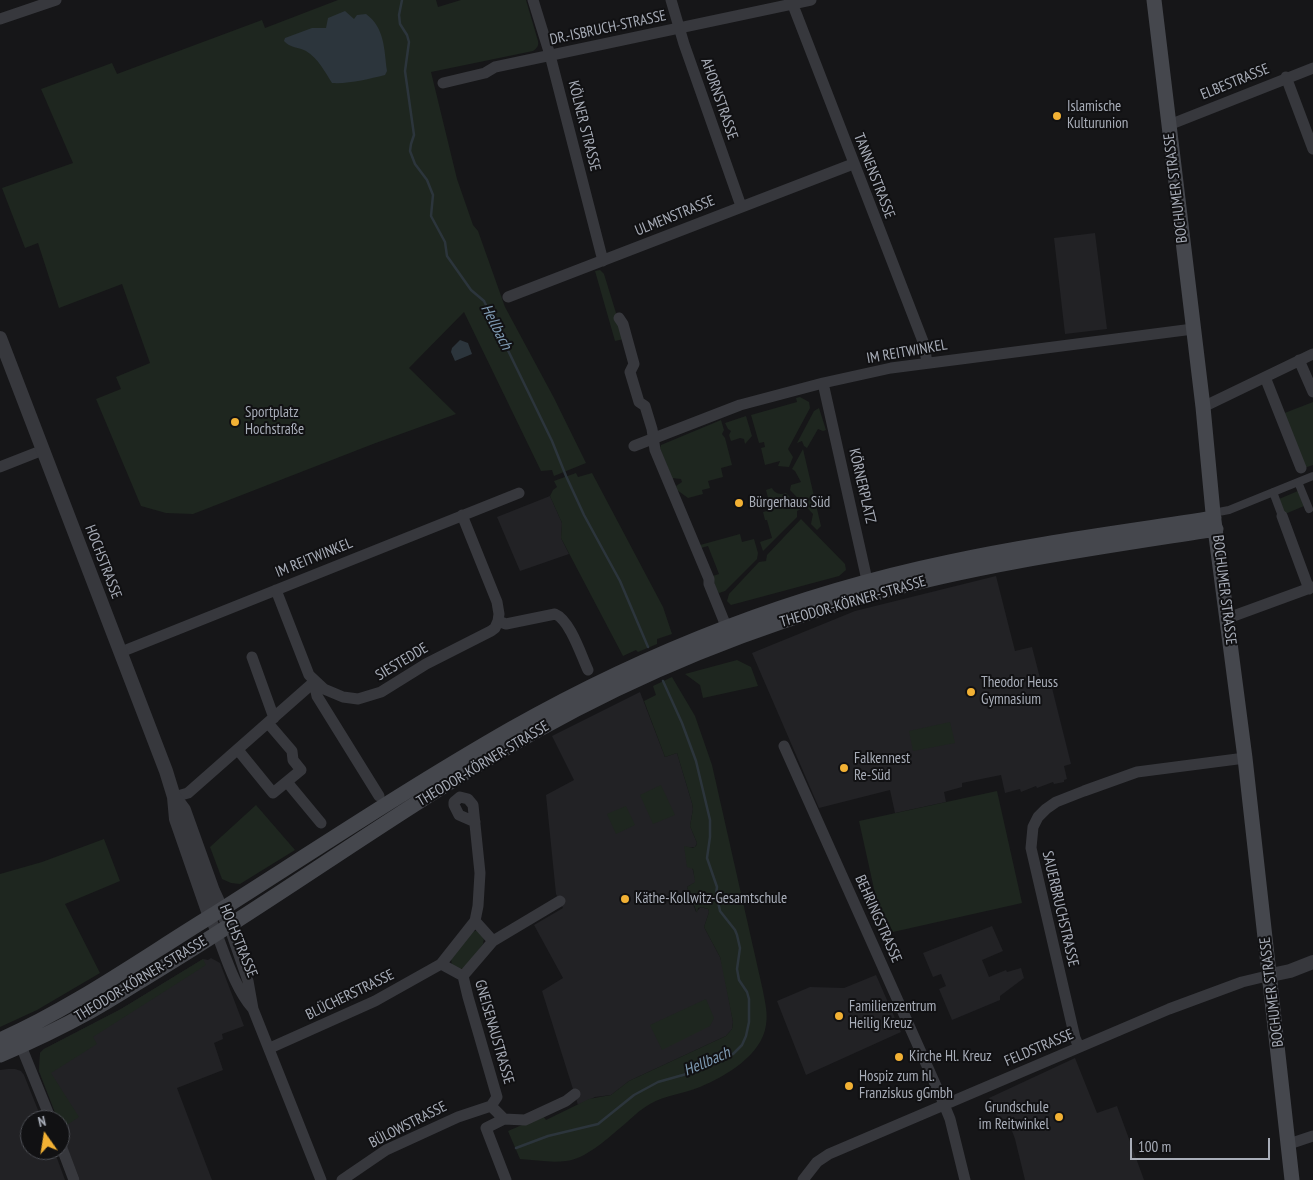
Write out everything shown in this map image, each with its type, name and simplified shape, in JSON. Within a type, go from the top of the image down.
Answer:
[{"type":"main road","name":"BOCHUMER STRASSE","points":[[1154,0],[1245,758],[1292,1180]]},
{"type":"main road","name":"THEODOR-KÖRNER-STRASSE","points":[[0,1055],[91,1011],[223,930],[478,765],[578,709],[699,653],[869,588],[941,564],[1107,546],[1215,520]]},
{"type":"main road","name":"THEODOR-KÖRNER-STRASSE","points":[[0,1040],[81,998],[132,968],[216,913],[510,729],[583,691],[634,666],[735,624],[802,601],[869,588]]},
{"type":"street","points":[[0,19],[56,0]]},
{"type":"street","name":"KÖLNER STRASSE","points":[[533,0],[550,55],[603,261]]},
{"type":"street","name":"AHORNSTRASSE","points":[[671,0],[684,44],[741,206]]},
{"type":"street","name":"DR.-ISBRUCH-STRASSE","points":[[443,83],[485,73],[495,67],[792,2],[811,0]]},
{"type":"street","name":"TANNENSTRASSE","points":[[792,2],[924,344],[927,363]]},
{"type":"street","name":"ELBESTRASSE","points":[[1169,125],[1286,77],[1313,68]]},
{"type":"street","points":[[1286,77],[1313,149]]},
{"type":"street","name":"ULMENSTRASSE","points":[[508,297],[854,164]]},
{"type":"street","points":[[620,318],[634,364],[630,372],[639,402],[646,406],[655,450],[709,579],[709,584],[724,621]]},
{"type":"street","name":"IM REITWINKEL","points":[[634,446],[740,405],[823,383],[891,368],[1193,329]]},
{"type":"street","name":"HOCHSTRASSE","points":[[0,338],[166,771],[174,797],[176,819],[223,930],[248,980],[253,1009],[321,1180]]},
{"type":"street","points":[[1203,407],[1313,354]]},
{"type":"street","points":[[1300,360],[1313,392]]},
{"type":"street","points":[[1265,377],[1304,476],[1309,509]]},
{"type":"street","name":"KÖRNERPLATZ","points":[[823,383],[869,588]]},
{"type":"street","points":[[0,467],[43,450]]},
{"type":"street","points":[[1215,520],[1229,510],[1273,492],[1304,476]]},
{"type":"street","points":[[1228,618],[1311,588],[1273,492]]},
{"type":"street","name":"IM REITWINKEL","points":[[121,652],[519,493]]},
{"type":"street","points":[[462,515],[497,602],[498,622],[506,624],[555,614],[561,616],[567,624],[588,670]]},
{"type":"street","points":[[276,590],[305,666],[314,682],[317,696],[378,796]]},
{"type":"street","name":"SIESTEDDE","points":[[314,682],[324,689],[343,697],[358,699],[370,696],[381,692],[426,664],[491,632],[498,622]]},
{"type":"street","points":[[238,750],[273,793],[301,770],[293,760],[292,751],[271,720],[252,657]]},
{"type":"street","points":[[174,797],[188,794],[314,682]]},
{"type":"street","name":"BEHRINGSTRASSE","points":[[784,746],[950,1119],[965,1180]]},
{"type":"street","name":"SAUERBRUCHSTRASSE","points":[[1079,1047],[1075,1038],[1031,848],[1031,836],[1038,817],[1056,802],[1084,790],[1137,772],[1245,758]]},
{"type":"street","points":[[287,782],[321,823]]},
{"type":"street","points":[[475,822],[480,873],[475,921],[493,941]]},
{"type":"street","points":[[441,964],[463,976],[493,941],[560,902]]},
{"type":"street","name":"BLÜCHERSTRASSE","points":[[270,1048],[375,1001],[441,964],[475,921]]},
{"type":"street","points":[[1270,975],[1290,971],[1313,962]]},
{"type":"street","name":"FELDSTRASSE","points":[[803,1180],[817,1162],[829,1154],[1190,1000],[1242,982],[1270,975]]},
{"type":"street","name":"GNEISENAUSTRASSE","points":[[463,976],[497,1097],[491,1106],[504,1119]]},
{"type":"street","points":[[21,1046],[47,1110]]},
{"type":"street","points":[[506,1180],[486,1128],[504,1119],[525,1120],[566,1101],[575,1094]]},
{"type":"street","name":"BÜLOWSTRASSE","points":[[342,1180],[386,1150],[458,1117],[491,1106]]},
{"type":"street","points":[[1289,1144],[1313,1136]]},
{"type":"street","points":[[66,1160],[74,1180]]},
{"type":"shaded area","points":[[338,0],[436,0],[438,7],[461,0],[526,0],[538,41],[537,47],[533,51],[431,72],[457,179],[505,307],[554,398],[586,463],[554,476],[552,470],[541,471],[464,312],[409,368],[456,414],[193,514],[166,513],[141,506],[96,399],[121,389],[116,377],[150,363],[122,284],[59,308],[38,243],[25,248],[2,188],[73,163],[41,89],[112,63],[117,74],[262,20],[265,28]]},
{"type":"shaded area","points":[[345,11],[354,19],[357,15],[366,14],[377,26],[384,47],[387,71],[385,75],[366,80],[332,83],[314,57],[284,41],[285,38],[312,28],[326,28],[328,18]]},
{"type":"shaded area","points":[[1095,233],[1107,329],[1065,334],[1054,238]]},
{"type":"shaded area","points":[[600,270],[604,274],[624,339],[615,341],[595,271]]},
{"type":"shaded area","points":[[460,340],[468,343],[472,354],[455,361],[451,352],[452,348]]},
{"type":"shaded area","points":[[800,397],[809,402],[810,408],[788,449],[793,457],[789,467],[778,466],[780,461],[765,465],[761,448],[765,447],[764,442],[759,443],[751,415],[797,402],[796,398]]},
{"type":"shaded area","points":[[1313,402],[1313,465],[1304,468],[1282,414]]},
{"type":"shaded area","points":[[819,408],[826,430],[818,429],[807,448],[802,441],[797,443],[814,411]]},
{"type":"shaded area","points":[[746,416],[752,436],[745,444],[744,439],[740,438],[731,441],[729,435],[731,431],[725,423]]},
{"type":"shaded area","points":[[721,420],[724,430],[722,434],[725,438],[732,465],[721,468],[723,477],[708,481],[710,488],[702,490],[703,494],[688,498],[677,490],[676,486],[682,482],[681,479],[672,478],[660,448],[661,445]]},
{"type":"shaded area","points":[[803,449],[821,526],[817,530],[811,524],[813,514],[790,490],[791,485],[801,482],[792,469]]},
{"type":"shaded area","points":[[576,473],[578,477],[592,473],[663,607],[672,634],[657,639],[657,644],[638,652],[636,650],[623,656],[561,538],[562,523],[550,496],[557,487],[554,481]]},
{"type":"shaded area","points":[[772,488],[778,494],[786,493],[801,509],[797,511],[797,517],[763,551],[760,542],[772,538],[763,512],[771,510],[766,490]]},
{"type":"shaded area","points":[[1298,491],[1304,506],[1285,514],[1279,499]]},
{"type":"shaded area","points":[[550,496],[562,523],[561,538],[569,554],[520,571],[497,517]]},
{"type":"shaded area","points":[[801,519],[845,564],[846,570],[839,576],[731,605],[727,601],[729,594],[759,562],[766,561],[767,555]]},
{"type":"shaded area","points":[[740,534],[742,542],[754,539],[758,553],[757,559],[725,591],[719,593],[716,590],[713,576],[719,574],[708,546],[701,548],[700,545]]},
{"type":"shaded area","name":"Theodor Heuss Gymnasium","points":[[996,576],[1015,651],[1032,647],[1041,682],[1050,680],[1071,764],[1064,766],[1067,779],[1064,782],[1054,784],[1053,782],[1021,792],[1020,789],[1005,793],[1001,775],[962,783],[962,787],[944,792],[946,802],[895,813],[890,790],[819,808],[752,653],[855,611]]},
{"type":"shaded area","points":[[737,660],[751,667],[758,686],[703,698],[700,685],[685,674]]},
{"type":"shaded area","points":[[672,677],[695,716],[712,765],[765,999],[767,1021],[763,1036],[758,1046],[750,1055],[721,1077],[700,1087],[650,1104],[588,1153],[573,1160],[560,1162],[520,1159],[508,1131],[543,1116],[546,1120],[589,1099],[611,1095],[629,1081],[726,1036],[732,1029],[733,1022],[720,957],[704,927],[709,912],[708,909],[701,907],[698,908],[697,913],[687,887],[695,882],[693,869],[687,867],[684,846],[693,848],[697,843],[690,826],[693,809],[692,803],[677,753],[665,757],[644,701],[656,695],[653,686]]},
{"type":"shaded area","name":"Käthe-Kollwitz-Gesamtschule","points":[[640,692],[665,757],[677,753],[692,803],[693,809],[690,826],[697,843],[695,847],[687,848],[696,882],[687,887],[696,912],[701,907],[708,909],[709,912],[704,927],[720,957],[723,967],[733,1022],[732,1029],[726,1036],[629,1081],[611,1095],[595,1097],[578,1105],[542,991],[563,978],[534,925],[563,908],[556,894],[546,795],[574,780],[552,736]]},
{"type":"shaded area","points":[[950,722],[955,743],[913,751],[909,731]]},
{"type":"shaded area","points":[[661,785],[675,815],[653,824],[640,795]]},
{"type":"shaded area","points":[[997,791],[1022,903],[884,934],[859,821]]},
{"type":"shaded area","points":[[256,805],[295,850],[240,884],[231,883],[222,879],[210,847]]},
{"type":"shaded area","points":[[626,806],[635,825],[616,834],[607,814]]},
{"type":"shaded area","points":[[104,839],[120,881],[65,904],[100,973],[37,1010],[0,1027],[0,874],[42,862]]},
{"type":"shaded area","points":[[992,926],[1003,951],[982,960],[989,977],[1006,970],[1007,972],[1021,968],[1024,978],[1000,996],[1000,1000],[952,1020],[939,989],[946,986],[941,974],[933,977],[923,953]]},
{"type":"shaded area","points":[[478,931],[484,938],[483,944],[465,968],[460,969],[452,966],[451,959],[471,932]]},
{"type":"shaded area","points":[[211,958],[220,963],[244,1026],[222,1034],[223,1039],[214,1043],[223,1070],[177,1088],[212,1180],[80,1180],[70,1155],[70,1110],[54,1110],[39,1071],[40,1053],[44,1049],[121,1009],[203,959],[208,960]]},
{"type":"shaded area","points":[[203,959],[206,965],[93,1037],[97,1044],[51,1073],[79,1117],[70,1123],[70,1110],[54,1110],[39,1071],[40,1053],[44,1049],[121,1009]]},
{"type":"shaded area","name":"Familienzentrum Heilig Kreuz","points":[[876,975],[901,1032],[806,1075],[777,1001],[810,987],[844,988]]},
{"type":"shaded area","points":[[706,999],[714,1018],[710,1026],[662,1050],[650,1025]]},
{"type":"shaded area","name":"Grundschule im Reitwinkel","points":[[1075,1058],[1097,1113],[1117,1106],[1144,1180],[1025,1180],[1009,1123],[1001,1125],[989,1098]]},
{"type":"shaded area","points":[[15,1069],[21,1071],[38,1110],[20,1110],[20,1160],[58,1160],[65,1180],[0,1180],[0,1070]]},
{"type":"waterway","name":"Hellbach","points":[[402,0],[399,15],[400,24],[409,42],[405,71],[414,135],[410,151],[415,164],[427,180],[433,195],[431,216],[445,242],[447,256],[471,290],[484,301],[552,441],[584,515],[620,581],[648,647]]},
{"type":"waterway","name":"Hellbach","points":[[516,1148],[548,1136],[598,1124],[634,1095],[658,1082],[690,1073],[706,1061],[733,1054],[742,1045],[746,1036],[749,1022],[749,999],[739,980],[737,969],[740,948],[737,935],[720,911],[716,895],[717,887],[707,858],[710,820],[696,761],[682,723],[663,681]]},
{"type":"place","name":"Islamische Kulturunion","points":[[1057,116]]},
{"type":"place","name":"Sportplatz Hochstraße","points":[[235,422]]},
{"type":"place","name":"Bürgerhaus Süd","points":[[739,503]]},
{"type":"place","name":"Theodor Heuss Gymnasium","points":[[971,692]]},
{"type":"place","name":"Falkennest Re-Süd","points":[[844,768]]},
{"type":"place","name":"Käthe-Kollwitz-Gesamtschule","points":[[625,899]]},
{"type":"place","name":"Familienzentrum Heilig Kreuz","points":[[839,1016]]},
{"type":"place","name":"Kirche Hl. Kreuz","points":[[899,1057]]},
{"type":"place","name":"Hospiz zum hl. Franziskus gGmbh","points":[[849,1086]]},
{"type":"place","name":"Grundschule im Reitwinkel","points":[[1059,1117]]}]
